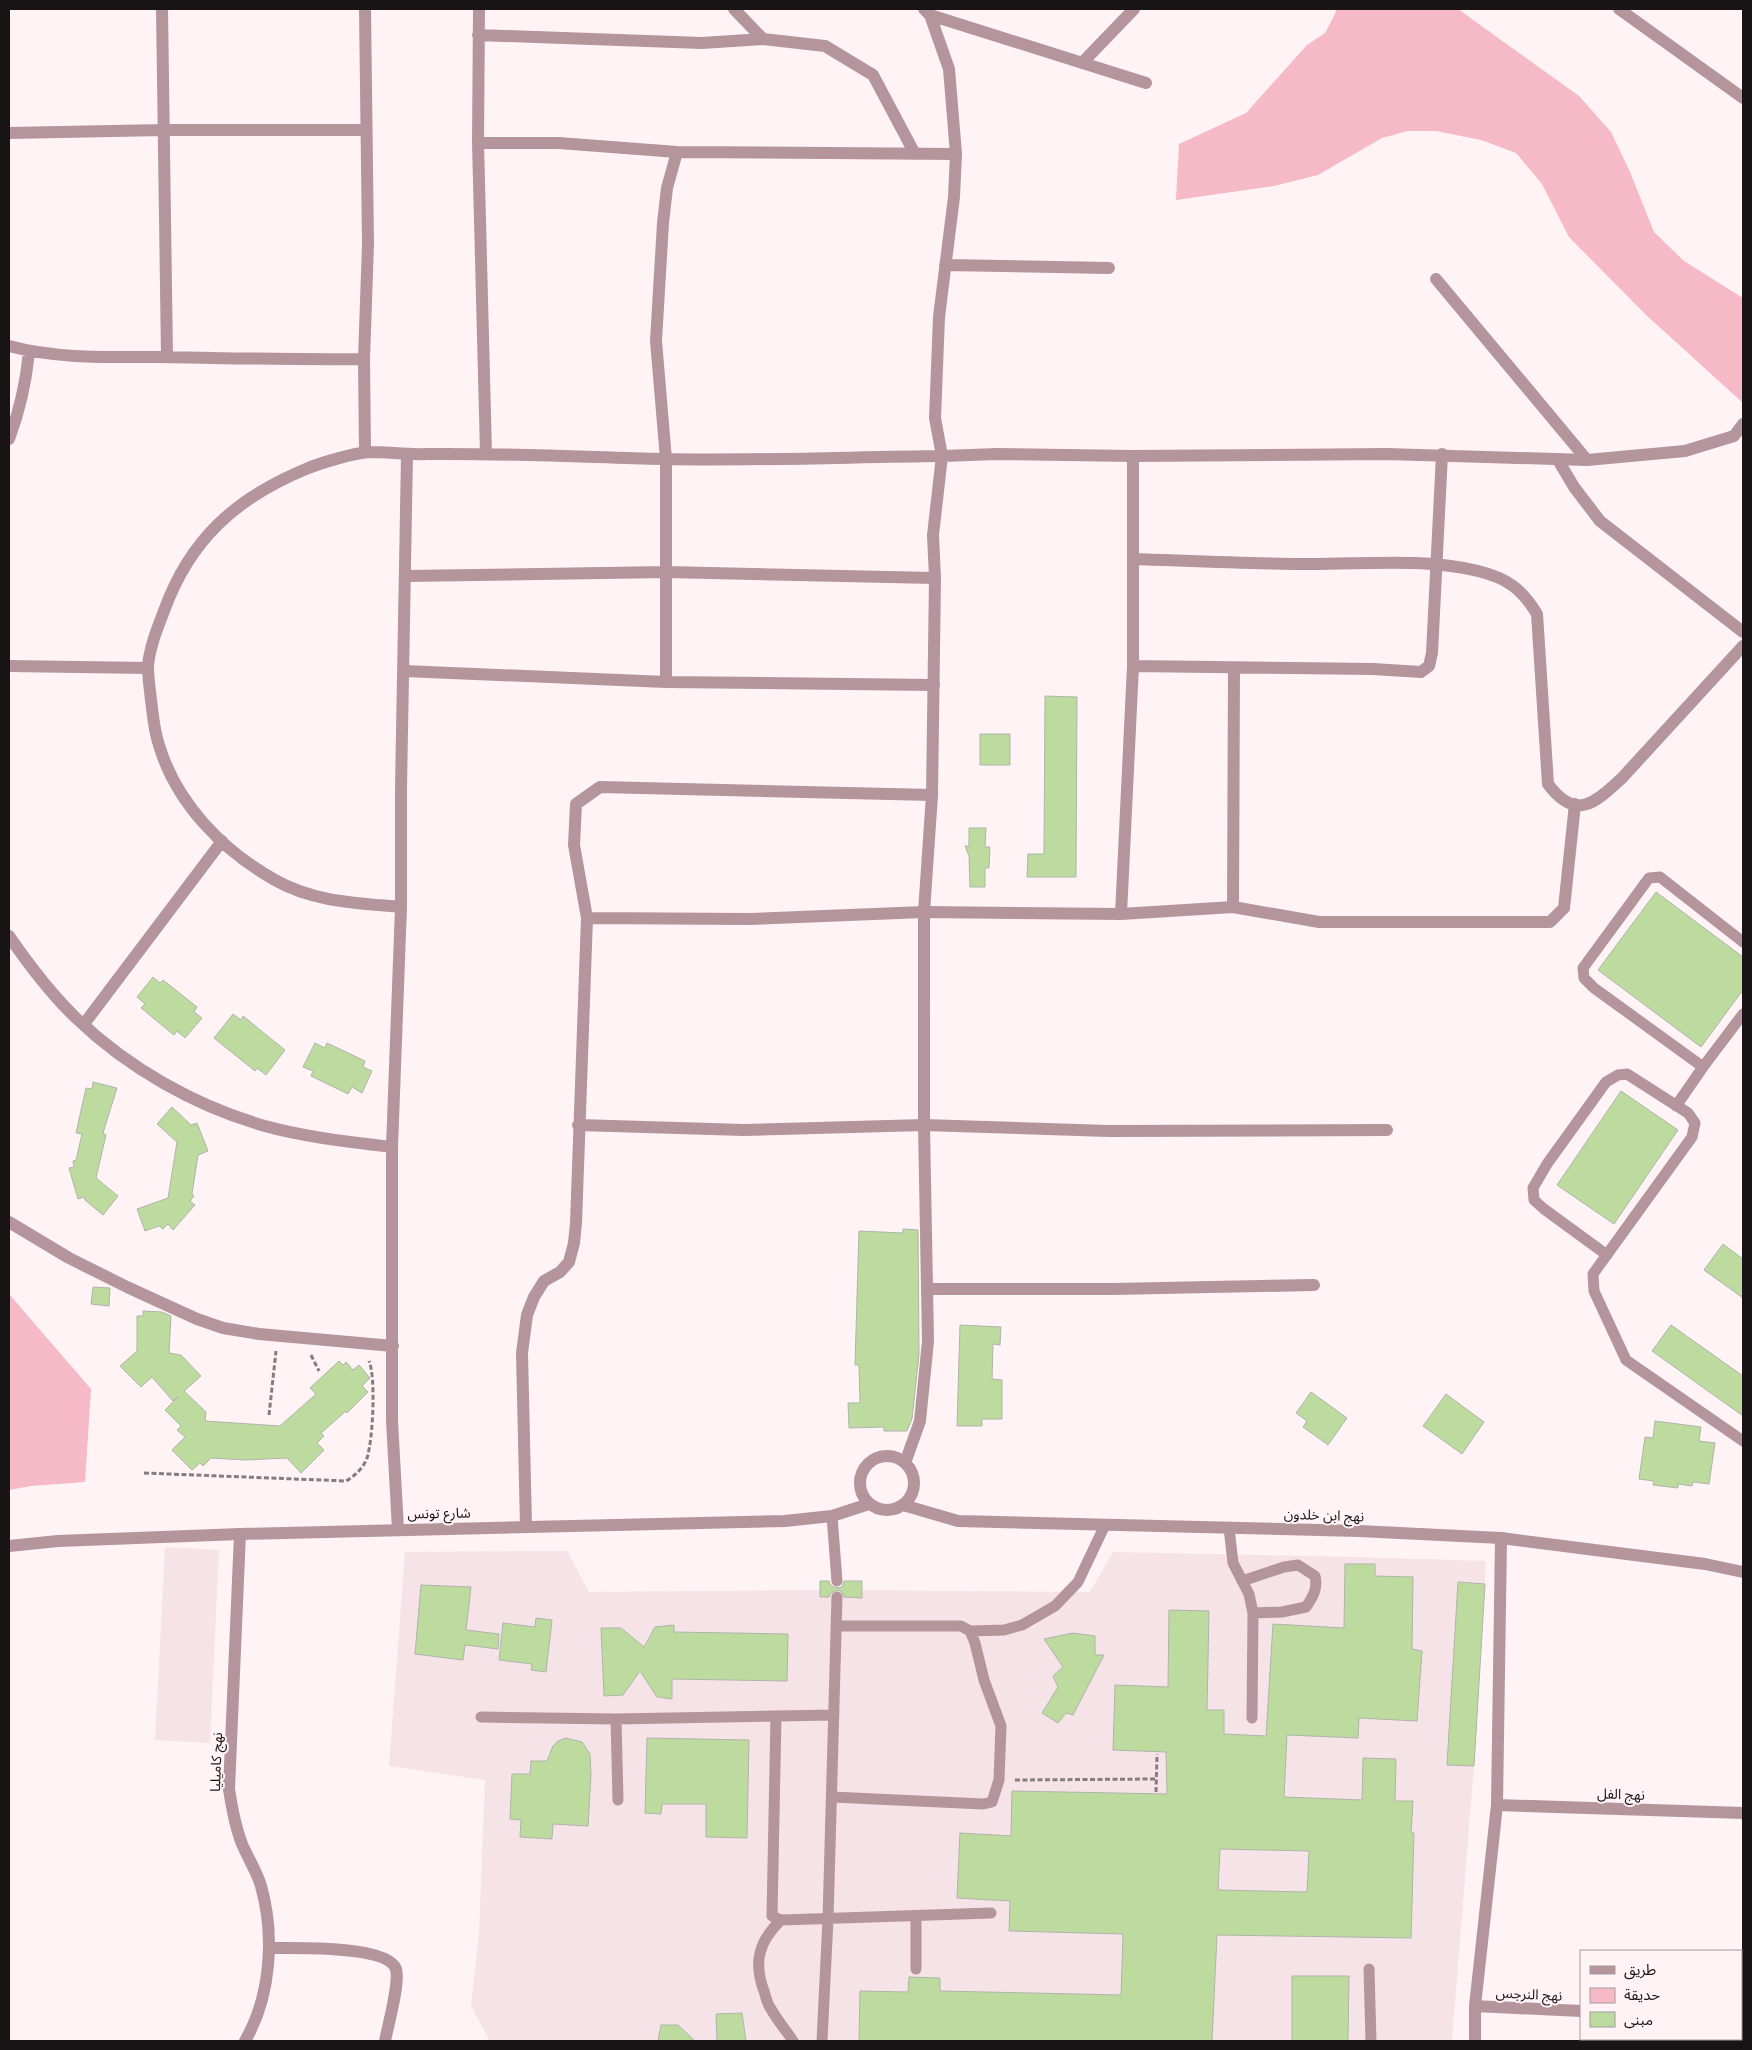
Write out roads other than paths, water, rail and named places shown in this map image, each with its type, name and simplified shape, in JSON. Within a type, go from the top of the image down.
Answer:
[{"type":"street","points":[[162,9],[167,358]]},
{"type":"street","points":[[365,9],[365,130],[368,244],[364,359],[365,452]]},
{"type":"street","points":[[479,9],[478,144],[486,453]]},
{"type":"street","points":[[734,9],[763,39]]},
{"type":"street","points":[[1082,63],[1134,9]]},
{"type":"street","points":[[1619,9],[1743,98]]},
{"type":"street","points":[[927,12],[1146,83]]},
{"type":"street","points":[[905,1463],[920,1421],[928,1341],[924,1126],[924,912],[932,795],[935,578],[933,536],[942,456],[935,418],[939,317],[954,197],[956,154],[949,69],[927,12]]},
{"type":"street","points":[[478,35],[702,43],[763,39],[825,46],[873,75],[915,154]]},
{"type":"street","points":[[9,133],[163,130],[365,130]]},
{"type":"street","points":[[478,144],[559,143],[677,152],[956,154]]},
{"type":"street","points":[[666,682],[666,459],[656,341],[663,223],[667,188],[677,152]]},
{"type":"street","points":[[945,265],[1109,268]]},
{"type":"street","points":[[1436,279],[1587,460]]},
{"type":"street","points":[[9,346],[29,352],[71,356],[364,359]]},
{"type":"street","points":[[9,439],[26,382],[29,352]]},
{"type":"street","points":[[401,907],[351,902],[309,895],[276,881],[241,858],[210,831],[184,799],[173,779],[159,745],[153,716],[148,668],[156,633],[173,586],[201,540],[229,513],[262,489],[309,467],[365,452],[407,455],[486,453],[666,459],[997,454],[1133,456],[1442,454],[1587,460],[1685,451],[1734,436],[1743,424]]},
{"type":"street","points":[[1133,666],[1234,669],[1373,669],[1421,672],[1429,666],[1432,653],[1442,454]]},
{"type":"street","points":[[398,1530],[392,1421],[394,1346],[392,1147],[401,907],[401,788],[407,455]]},
{"type":"street","points":[[1120,914],[1133,666],[1133,456]]},
{"type":"street","points":[[1558,460],[1574,487],[1600,521],[1743,632]]},
{"type":"street","points":[[1134,559],[1286,564],[1437,564],[1479,571],[1508,581],[1526,596],[1537,614],[1548,784],[1558,797],[1575,804],[1587,805],[1602,796],[1622,778],[1743,646]]},
{"type":"street","points":[[406,576],[666,572],[935,578]]},
{"type":"street","points":[[9,666],[148,668]]},
{"type":"street","points":[[1233,907],[1234,669]]},
{"type":"street","points":[[404,672],[666,682],[934,685]]},
{"type":"street","points":[[526,1526],[522,1353],[527,1315],[534,1297],[544,1281],[560,1272],[569,1262],[574,1243],[576,1223],[578,1125],[587,918],[574,845],[576,804],[600,787],[932,795]]},
{"type":"street","points":[[587,918],[749,919],[924,912],[1120,914],[1233,907],[1319,922],[1550,922],[1564,908],[1575,804]]},
{"type":"street","points":[[84,1024],[222,841]]},
{"type":"street","points":[[9,936],[31,968],[84,1024],[108,1046],[172,1088],[226,1113],[266,1126],[392,1147]]},
{"type":"street","points":[[578,1125],[744,1130],[924,1126],[1108,1131],[1387,1130]]},
{"type":"street","points":[[9,1222],[68,1258],[126,1287],[197,1319],[223,1328],[259,1334],[394,1346]]},
{"type":"street","points":[[927,1289],[1314,1285]]},
{"type":"street","points":[[886,1456],[896,1458],[905,1463],[911,1471],[914,1480],[913,1489],[903,1505],[886,1510],[869,1504],[862,1495],[860,1485],[861,1474],[866,1465],[875,1458],[886,1456]]},
{"type":"street","name":"شارع تونس","points":[[9,1546],[58,1541],[240,1534],[785,1521],[832,1516],[869,1504]]},
{"type":"street","name":"نهج ابن خلدون","points":[[903,1505],[958,1521],[1359,1531],[1501,1538],[1705,1564],[1743,1572]]},
{"type":"street","name":"نهج كاميليا","points":[[240,1534],[229,1789],[233,1818],[261,1885],[270,1948],[259,2008],[245,2041]]},
{"type":"street","points":[[1475,2041],[1475,2006],[1497,1805],[1501,1538]]},
{"type":"street","name":"نهج الفل","points":[[1497,1805],[1743,1813]]},
{"type":"street","points":[[270,1948],[335,1949],[380,1956],[390,1961],[396,1968],[396,1983],[385,2041]]},
{"type":"street","name":"نهج النرجس","points":[[1475,2006],[1580,2012]]},
{"type":"lane","points":[[1703,1067],[1594,988],[1584,978],[1583,968],[1649,878],[1660,878],[1743,942]]},
{"type":"lane","points":[[1676,1106],[1743,1014]]},
{"type":"lane","points":[[1607,1254],[1544,1209],[1534,1200],[1533,1188],[1547,1164],[1606,1082],[1618,1075],[1627,1074],[1688,1113],[1695,1123],[1692,1136],[1593,1274],[1594,1291],[1626,1360],[1743,1441]]},
{"type":"lane","points":[[832,1516],[837,1581]]},
{"type":"lane","points":[[837,1626],[961,1626],[970,1631],[1004,1630],[1022,1625],[1055,1606],[1078,1582],[1105,1525]]},
{"type":"lane","points":[[1229,1528],[1233,1563],[1249,1594],[1253,1613],[1252,1718]]},
{"type":"lane","points":[[1242,1581],[1284,1567],[1298,1566],[1315,1576],[1315,1590],[1306,1607],[1282,1612],[1253,1613]]},
{"type":"lane","points":[[822,2041],[828,1919],[837,1597]]},
{"type":"lane","points":[[832,1797],[983,1804],[992,1802],[999,1780],[1001,1726],[984,1680],[975,1643],[970,1631]]},
{"type":"lane","points":[[481,1717],[616,1720],[834,1715]]},
{"type":"lane","points":[[776,1716],[772,1916],[781,1920],[991,1913]]},
{"type":"lane","points":[[616,1720],[618,1800]]},
{"type":"lane","points":[[916,1916],[916,1969]]},
{"type":"lane","points":[[781,1920],[769,1932],[763,1944],[758,1963],[760,1980],[770,2008],[793,2041]]},
{"type":"lane","points":[[1369,1969],[1370,2041]]}]
